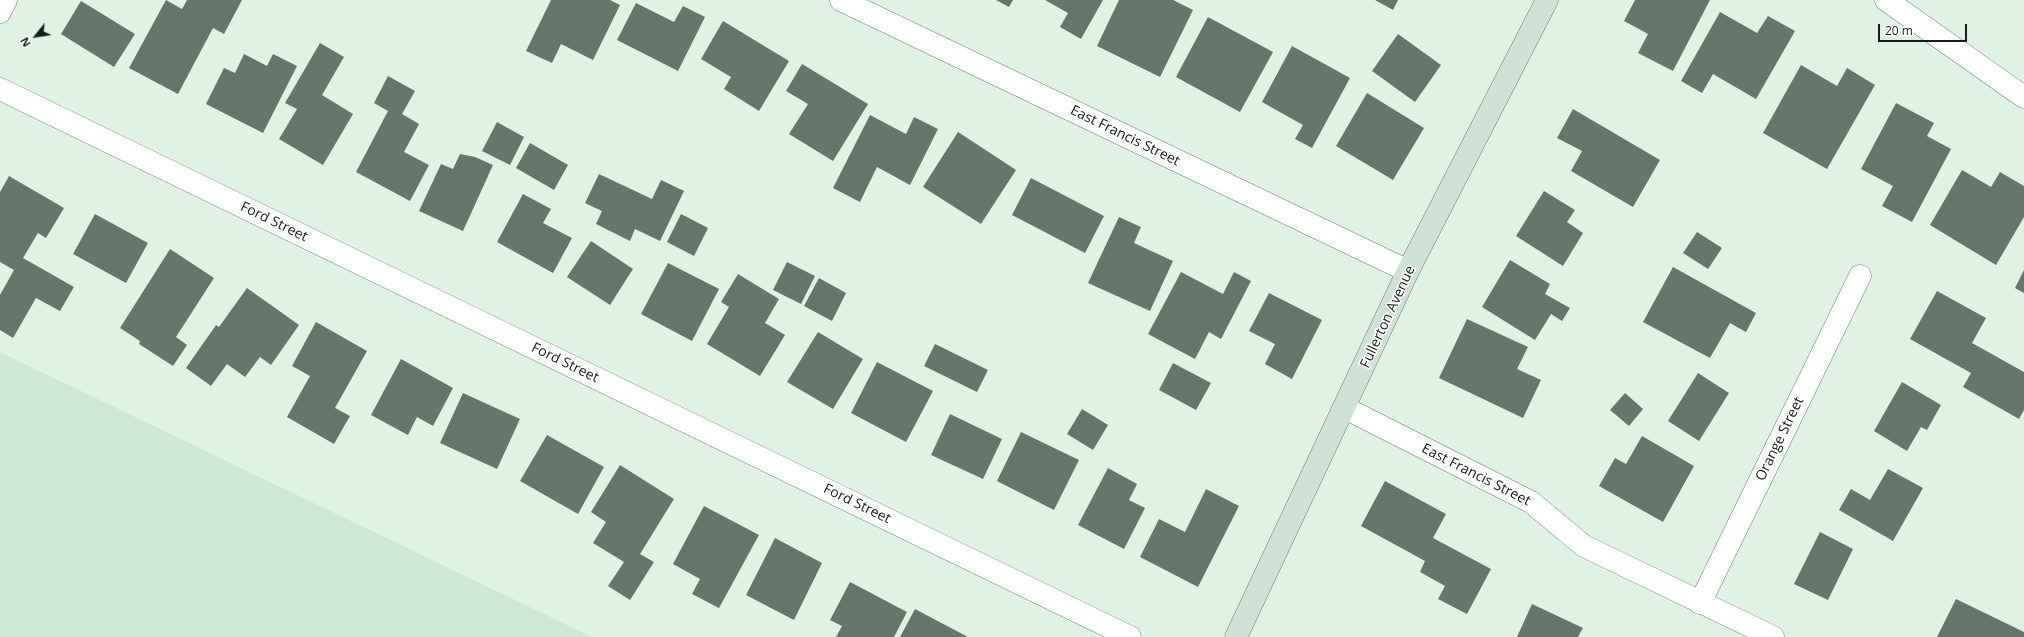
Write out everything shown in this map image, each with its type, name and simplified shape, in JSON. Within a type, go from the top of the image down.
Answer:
[{"type":"main road","name":"Fullerton Avenue","points":[[1236,637],[1345,408],[1408,271],[1547,0]]},
{"type":"street","points":[[0,12],[6,0]]},
{"type":"street","name":"East Francis Street","points":[[841,0],[1408,271]]},
{"type":"street","points":[[1886,0],[2024,97]]},
{"type":"street","name":"Ford Street","points":[[0,89],[1130,637]]},
{"type":"street","name":"Orange Street","points":[[1700,603],[1860,276]]},
{"type":"street","name":"East Francis Street","points":[[1345,408],[1531,502],[1584,546],[1773,637]]},
{"type":"shaded area","points":[[0,352],[592,637],[0,637]]},
{"type":"building","points":[[166,0],[182,9],[187,0],[242,0],[224,34],[213,28],[178,94],[129,68]]},
{"type":"building","points":[[551,0],[610,0],[620,5],[593,60],[561,44],[552,63],[526,51]]},
{"type":"building","points":[[996,0],[1013,0],[1009,7]]},
{"type":"building","points":[[1045,0],[1103,0],[1081,39],[1060,27],[1068,13]]},
{"type":"building","points":[[1119,0],[1173,0],[1193,10],[1160,77],[1097,46]]},
{"type":"building","points":[[1375,0],[1398,0],[1393,10]]},
{"type":"building","points":[[1635,0],[1710,0],[1673,71],[1638,53],[1648,34],[1624,21]]},
{"type":"building","points":[[81,1],[135,34],[114,67],[61,34]]},
{"type":"building","points":[[636,3],[674,22],[683,6],[705,17],[678,71],[617,40]]},
{"type":"building","points":[[1720,12],[1757,33],[1768,16],[1795,31],[1756,99],[1713,74],[1702,93],[1681,81]]},
{"type":"building","points":[[1208,17],[1273,52],[1240,112],[1176,77]]},
{"type":"building","points":[[723,21],[789,61],[759,111],[724,89],[731,77],[701,59]]},
{"type":"building","points":[[1398,34],[1441,65],[1415,102],[1372,71]]},
{"type":"building","points":[[320,43],[344,57],[322,95],[353,114],[323,165],[279,139],[297,109],[285,103]]},
{"type":"building","points":[[1292,46],[1350,78],[1312,148],[1295,139],[1303,125],[1262,102]]},
{"type":"building","points":[[244,54],[267,66],[273,54],[297,66],[263,133],[206,104],[224,68],[235,73]]},
{"type":"building","points":[[802,64],[868,104],[833,161],[789,134],[808,104],[786,91]]},
{"type":"building","points":[[1801,65],[1837,86],[1847,68],[1875,85],[1827,169],[1763,133]]},
{"type":"building","points":[[388,76],[415,91],[402,114],[419,124],[404,152],[429,165],[410,201],[356,172],[388,111],[374,103]]},
{"type":"building","points":[[1367,93],[1424,128],[1393,180],[1336,146]]},
{"type":"building","points":[[1896,103],[1934,123],[1927,136],[1951,149],[1912,222],[1882,206],[1893,186],[1861,169]]},
{"type":"building","points":[[1573,109],[1660,160],[1633,207],[1571,171],[1582,151],[1557,138]]},
{"type":"building","points":[[870,115],[906,134],[914,117],[938,129],[910,185],[877,167],[860,202],[833,188]]},
{"type":"building","points":[[497,122],[524,137],[510,165],[482,151]]},
{"type":"building","points":[[958,132],[1016,170],[981,224],[923,187]]},
{"type":"building","points":[[530,143],[568,165],[554,190],[516,168]]},
{"type":"building","points":[[460,154],[475,157],[493,165],[463,231],[419,211],[441,164],[453,169]]},
{"type":"building","points":[[1962,170],[1991,187],[2000,172],[2024,186],[2024,217],[1996,265],[1930,225]]},
{"type":"building","points":[[599,174],[652,199],[661,180],[684,191],[660,241],[635,229],[630,241],[596,224],[602,211],[585,203]]},
{"type":"building","points":[[9,176],[64,208],[46,238],[38,233],[23,258],[74,287],[60,311],[36,298],[13,338],[0,330],[0,295],[14,270],[0,262],[0,192]]},
{"type":"building","points":[[1031,178],[1104,216],[1085,253],[1012,215]]},
{"type":"building","points":[[1544,191],[1575,210],[1567,222],[1583,233],[1563,266],[1516,236]]},
{"type":"building","points":[[523,194],[551,209],[543,223],[572,238],[553,273],[497,242]]},
{"type":"building","points":[[95,214],[148,243],[126,283],[73,254]]},
{"type":"building","points":[[681,214],[708,228],[694,256],[667,242]]},
{"type":"building","points":[[1119,217],[1141,227],[1134,243],[1173,261],[1150,311],[1088,283]]},
{"type":"building","points":[[1697,232],[1722,248],[1708,269],[1683,253]]},
{"type":"building","points":[[591,241],[633,269],[610,305],[567,277]]},
{"type":"building","points":[[170,249],[214,278],[176,337],[187,345],[173,366],[139,344],[140,341],[120,328]]},
{"type":"building","points":[[1510,260],[1550,284],[1545,294],[1570,308],[1562,321],[1551,314],[1535,340],[1482,307]]},
{"type":"building","points":[[787,262],[815,276],[801,304],[773,290]]},
{"type":"building","points":[[668,263],[719,289],[692,341],[641,314]]},
{"type":"building","points":[[1673,267],[1756,313],[1746,332],[1730,323],[1710,358],[1643,322]]},
{"type":"building","points":[[2024,270],[2024,293],[2015,288]]},
{"type":"building","points":[[1181,272],[1223,294],[1234,272],[1251,281],[1221,339],[1209,332],[1195,359],[1148,334]]},
{"type":"building","points":[[738,274],[779,299],[765,323],[785,335],[760,376],[707,344],[729,307],[721,302]]},
{"type":"building","points":[[819,278],[846,293],[832,321],[804,306]]},
{"type":"building","points":[[247,288],[299,325],[271,365],[260,357],[245,377],[227,364],[211,386],[186,368],[216,325],[219,327]]},
{"type":"building","points":[[1937,291],[1986,318],[1972,343],[2024,372],[2024,410],[2019,419],[1963,387],[1971,373],[1910,339]]},
{"type":"building","points":[[1269,293],[1322,320],[1292,379],[1265,364],[1275,344],[1249,331]]},
{"type":"building","points":[[1467,319],[1528,347],[1517,369],[1541,380],[1523,418],[1439,378]]},
{"type":"building","points":[[316,322],[367,351],[335,408],[350,416],[334,444],[287,417],[310,376],[292,366]]},
{"type":"building","points":[[818,332],[863,359],[833,409],[787,382]]},
{"type":"building","points":[[935,344],[988,370],[977,392],[924,366]]},
{"type":"building","points":[[401,359],[453,388],[433,426],[417,417],[408,435],[371,415]]},
{"type":"building","points":[[877,362],[933,391],[906,442],[851,413]]},
{"type":"building","points":[[1173,363],[1211,383],[1196,410],[1159,390]]},
{"type":"building","points":[[1698,373],[1729,393],[1699,441],[1668,421]]},
{"type":"building","points":[[1902,382],[1941,405],[1927,430],[1921,427],[1907,451],[1874,431]]},
{"type":"building","points":[[463,393],[520,419],[497,469],[440,443]]},
{"type":"building","points":[[1625,393],[1643,409],[1629,426],[1610,410]]},
{"type":"building","points":[[1082,409],[1108,425],[1093,450],[1067,434]]},
{"type":"building","points":[[950,414],[1002,439],[983,479],[931,455]]},
{"type":"building","points":[[1021,432],[1079,460],[1054,510],[997,481]]},
{"type":"building","points":[[547,435],[604,467],[578,514],[520,481]]},
{"type":"building","points":[[1642,436],[1694,466],[1663,522],[1599,486],[1615,458],[1626,464]]},
{"type":"building","points":[[620,465],[674,499],[640,554],[654,562],[630,600],[608,586],[624,562],[593,543],[606,522],[591,512]]},
{"type":"building","points":[[1108,468],[1137,484],[1129,500],[1145,508],[1124,549],[1078,525]]},
{"type":"building","points":[[1888,469],[1923,488],[1893,541],[1839,510],[1851,489],[1870,500]]},
{"type":"building","points":[[1385,481],[1446,514],[1433,538],[1491,569],[1467,614],[1438,599],[1445,586],[1420,572],[1425,561],[1361,526]]},
{"type":"building","points":[[1206,489],[1239,506],[1198,587],[1140,557],[1159,519],[1185,532]]},
{"type":"building","points":[[704,506],[759,535],[719,608],[692,594],[700,579],[673,564]]},
{"type":"building","points":[[1820,532],[1853,549],[1828,600],[1794,584]]},
{"type":"building","points":[[775,538],[822,563],[794,620],[746,595]]},
{"type":"building","points":[[850,582],[907,612],[894,637],[836,637],[842,626],[830,620]]},
{"type":"building","points":[[1956,599],[2024,632],[2024,637],[1937,637]]},
{"type":"building","points":[[1532,604],[1583,628],[1578,637],[1517,637]]},
{"type":"building","points":[[915,609],[968,637],[900,637]]}]
